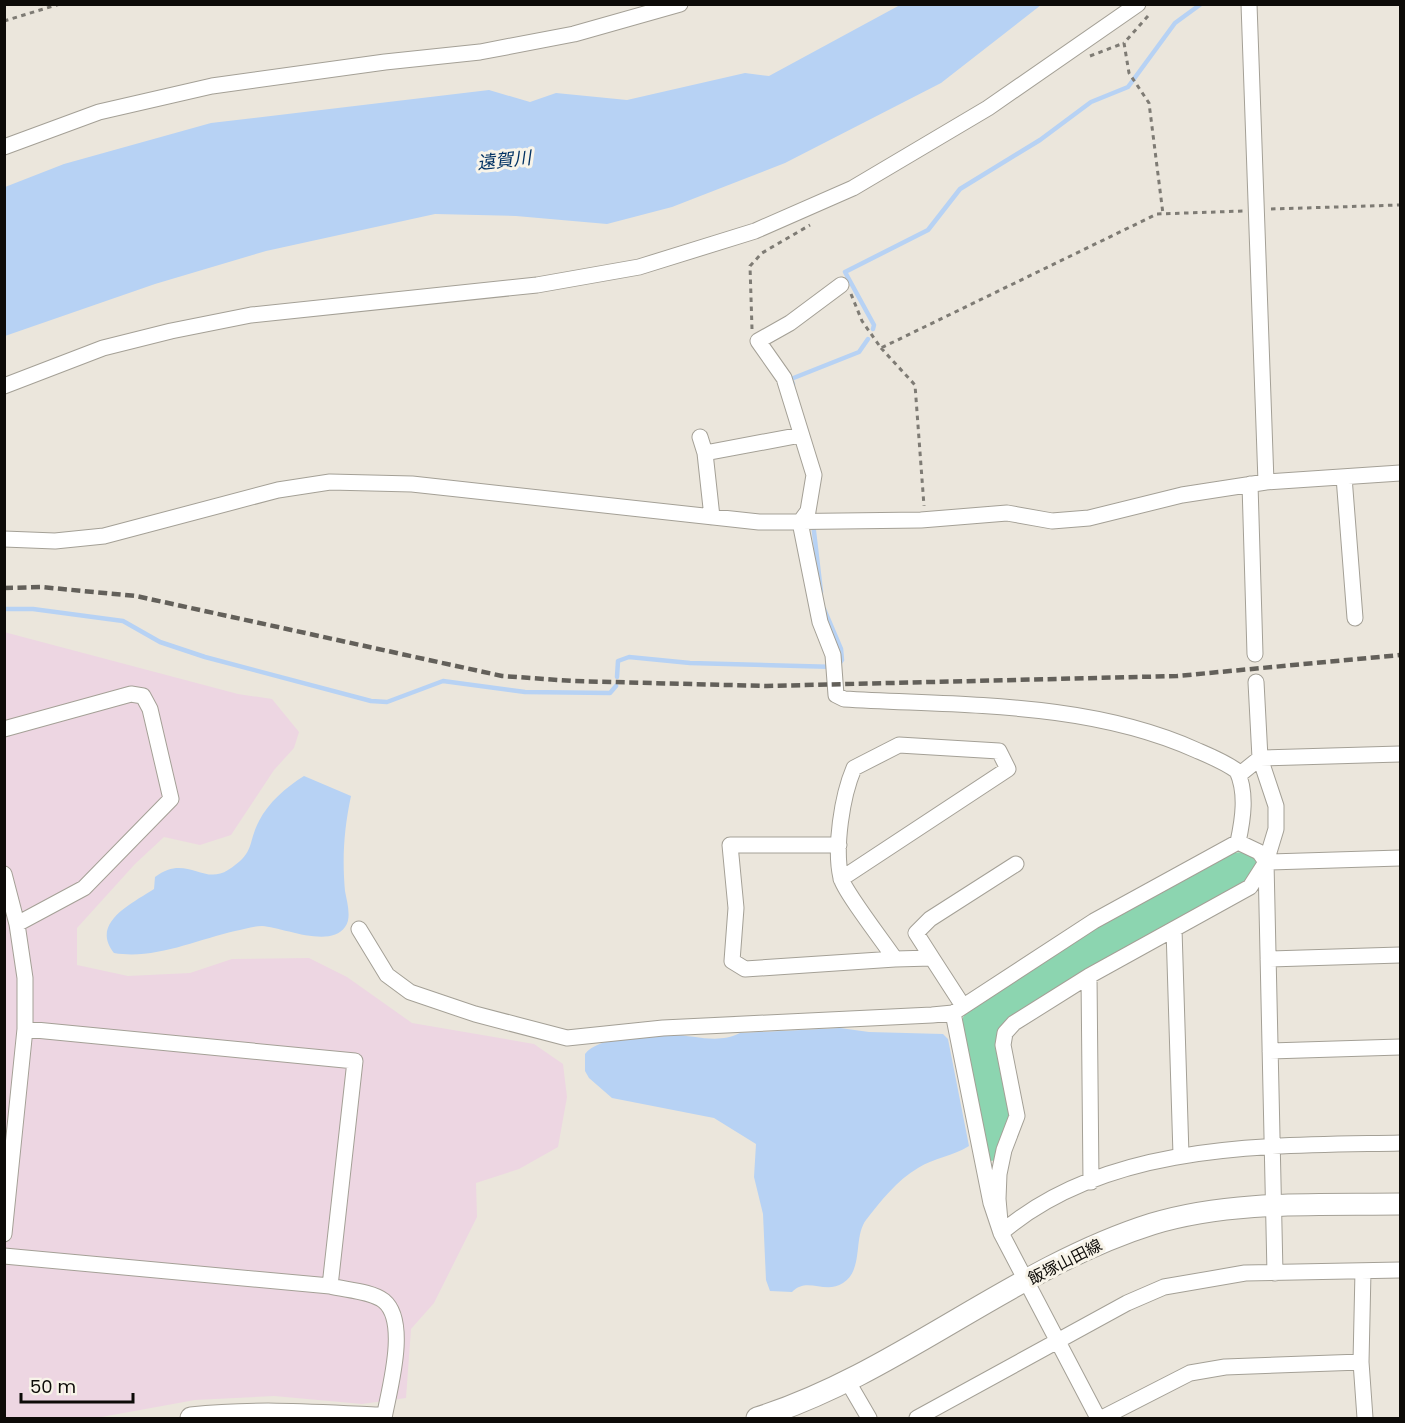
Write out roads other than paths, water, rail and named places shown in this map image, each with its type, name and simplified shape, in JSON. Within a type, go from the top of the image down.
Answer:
[{"type":"main road","name":"飯塚山田線","points":[[757,1419],[848,1382],[1026,1282],[1102,1243],[1152,1224],[1192,1214],[1274,1206],[1401,1204]]},
{"type":"main road","points":[[191,1419],[228,1414],[297,1413],[378,1419]]},
{"type":"street","points":[[4,147],[99,112],[212,86],[385,62],[480,52],[574,34],[680,4]]},
{"type":"street","points":[[1249,4],[1266,482]]},
{"type":"street","points":[[4,386],[104,348],[171,331],[251,315],[537,285],[639,267],[755,231],[853,188],[988,108],[1145,8]]},
{"type":"street","points":[[841,285],[790,323],[758,341],[784,378],[814,475],[813,493],[808,511],[809,522],[820,622],[833,665],[836,695],[844,699],[1011,707],[1084,717],[1131,727],[1177,741],[1229,765],[1239,775],[1244,808],[1238,842]]},
{"type":"street","points":[[705,453],[801,435]]},
{"type":"street","points":[[700,436],[705,453],[712,517]]},
{"type":"street","points":[[4,539],[55,541],[104,536],[278,490],[330,482],[412,484],[759,522],[925,520],[1007,513],[1052,521],[1089,518],[1182,495],[1250,484],[1401,473]]},
{"type":"street","points":[[1344,477],[1355,618]]},
{"type":"street","points":[[1250,484],[1255,654]]},
{"type":"street","points":[[1001,1233],[998,1199],[999,1174],[1004,1150],[1017,1116],[1003,1045],[1005,1033],[1014,1023],[1089,976],[1250,887],[1266,862],[1276,829],[1276,806],[1260,758],[1256,682]]},
{"type":"street","points":[[4,729],[131,694],[143,696],[150,709],[171,799],[84,888],[17,924]]},
{"type":"street","points":[[841,879],[1008,768],[999,751],[899,746],[854,768],[846,787],[839,845],[841,879],[895,959]]},
{"type":"street","points":[[1239,775],[1260,758],[1401,754]]},
{"type":"street","points":[[1238,842],[1259,852],[1266,862],[1275,1273]]},
{"type":"street","points":[[359,929],[387,975],[410,992],[475,1014],[567,1038],[663,1028],[958,1009],[1094,921],[1238,842]]},
{"type":"street","points":[[839,845],[730,845],[736,908],[732,961],[745,969],[932,958]]},
{"type":"street","points":[[1266,862],[1401,858]]},
{"type":"street","points":[[1016,864],[930,919],[916,933],[932,958],[958,1009],[991,1203],[1001,1233],[1100,1419],[1190,1373],[1225,1367],[1361,1362]]},
{"type":"street","points":[[4,874],[17,924],[25,978],[25,1029],[4,1234]]},
{"type":"street","points":[[1174,930],[1181,1155]]},
{"type":"street","points":[[1268,959],[1401,955]]},
{"type":"street","points":[[1089,976],[1091,1182]]},
{"type":"street","points":[[25,1029],[355,1061],[330,1286]]},
{"type":"street","points":[[1270,1051],[1401,1047]]},
{"type":"street","points":[[1001,1233],[1020,1217],[1091,1182],[1136,1166],[1181,1155],[1273,1146],[1401,1143]]},
{"type":"street","points":[[4,1256],[330,1286],[371,1295],[384,1301],[396,1321],[396,1347],[384,1419]]},
{"type":"street","points":[[917,1419],[1127,1303],[1164,1287],[1245,1273],[1401,1270]]},
{"type":"street","points":[[1363,1271],[1361,1362],[1365,1419]]},
{"type":"street","points":[[848,1382],[869,1419]]},
{"type":"water","name":"遠賀川","points":[[900,5],[1041,5],[941,83],[785,163],[672,207],[607,224],[516,216],[435,214],[266,251],[155,284],[5,336],[5,187],[64,164],[211,123],[489,90],[530,102],[556,93],[627,100],[745,73],[769,76]]},
{"type":"water","points":[[304,776],[351,796],[344,843],[344,879],[349,915],[345,927],[338,933],[317,937],[259,926],[144,954],[114,953],[108,942],[107,932],[110,924],[116,915],[154,889],[155,877],[166,870],[176,868],[219,874],[237,864],[247,853],[255,829],[268,808],[284,791]]},
{"type":"water","points":[[840,1028],[869,1032],[943,1034],[948,1039],[969,1146],[918,1168],[890,1191],[862,1227],[854,1270],[843,1283],[830,1287],[804,1286],[792,1292],[770,1291],[766,1280],[763,1214],[754,1177],[756,1144],[714,1118],[612,1098],[589,1078],[585,1071],[585,1054],[600,1044],[636,1037],[678,1035],[714,1039],[740,1033]]},
{"type":"waterway","points":[[873,329],[874,325],[845,272],[928,230],[960,189],[1040,140],[1091,102],[1128,87],[1175,23],[1201,4]]},
{"type":"waterway","points":[[793,384],[791,379],[859,352],[868,339]]},
{"type":"waterway","points":[[813,523],[821,592]]},
{"type":"waterway","points":[[4,609],[33,609],[123,621],[160,642],[205,657],[371,701],[387,702],[443,681],[525,692],[610,693],[616,686]]},
{"type":"waterway","points":[[617,677],[618,661],[629,657],[690,663],[837,667],[842,660],[841,649],[824,609]]},
{"type":"railway","points":[[4,588],[41,587],[136,596],[502,676],[573,681],[767,686],[1177,676],[1400,655]]}]
